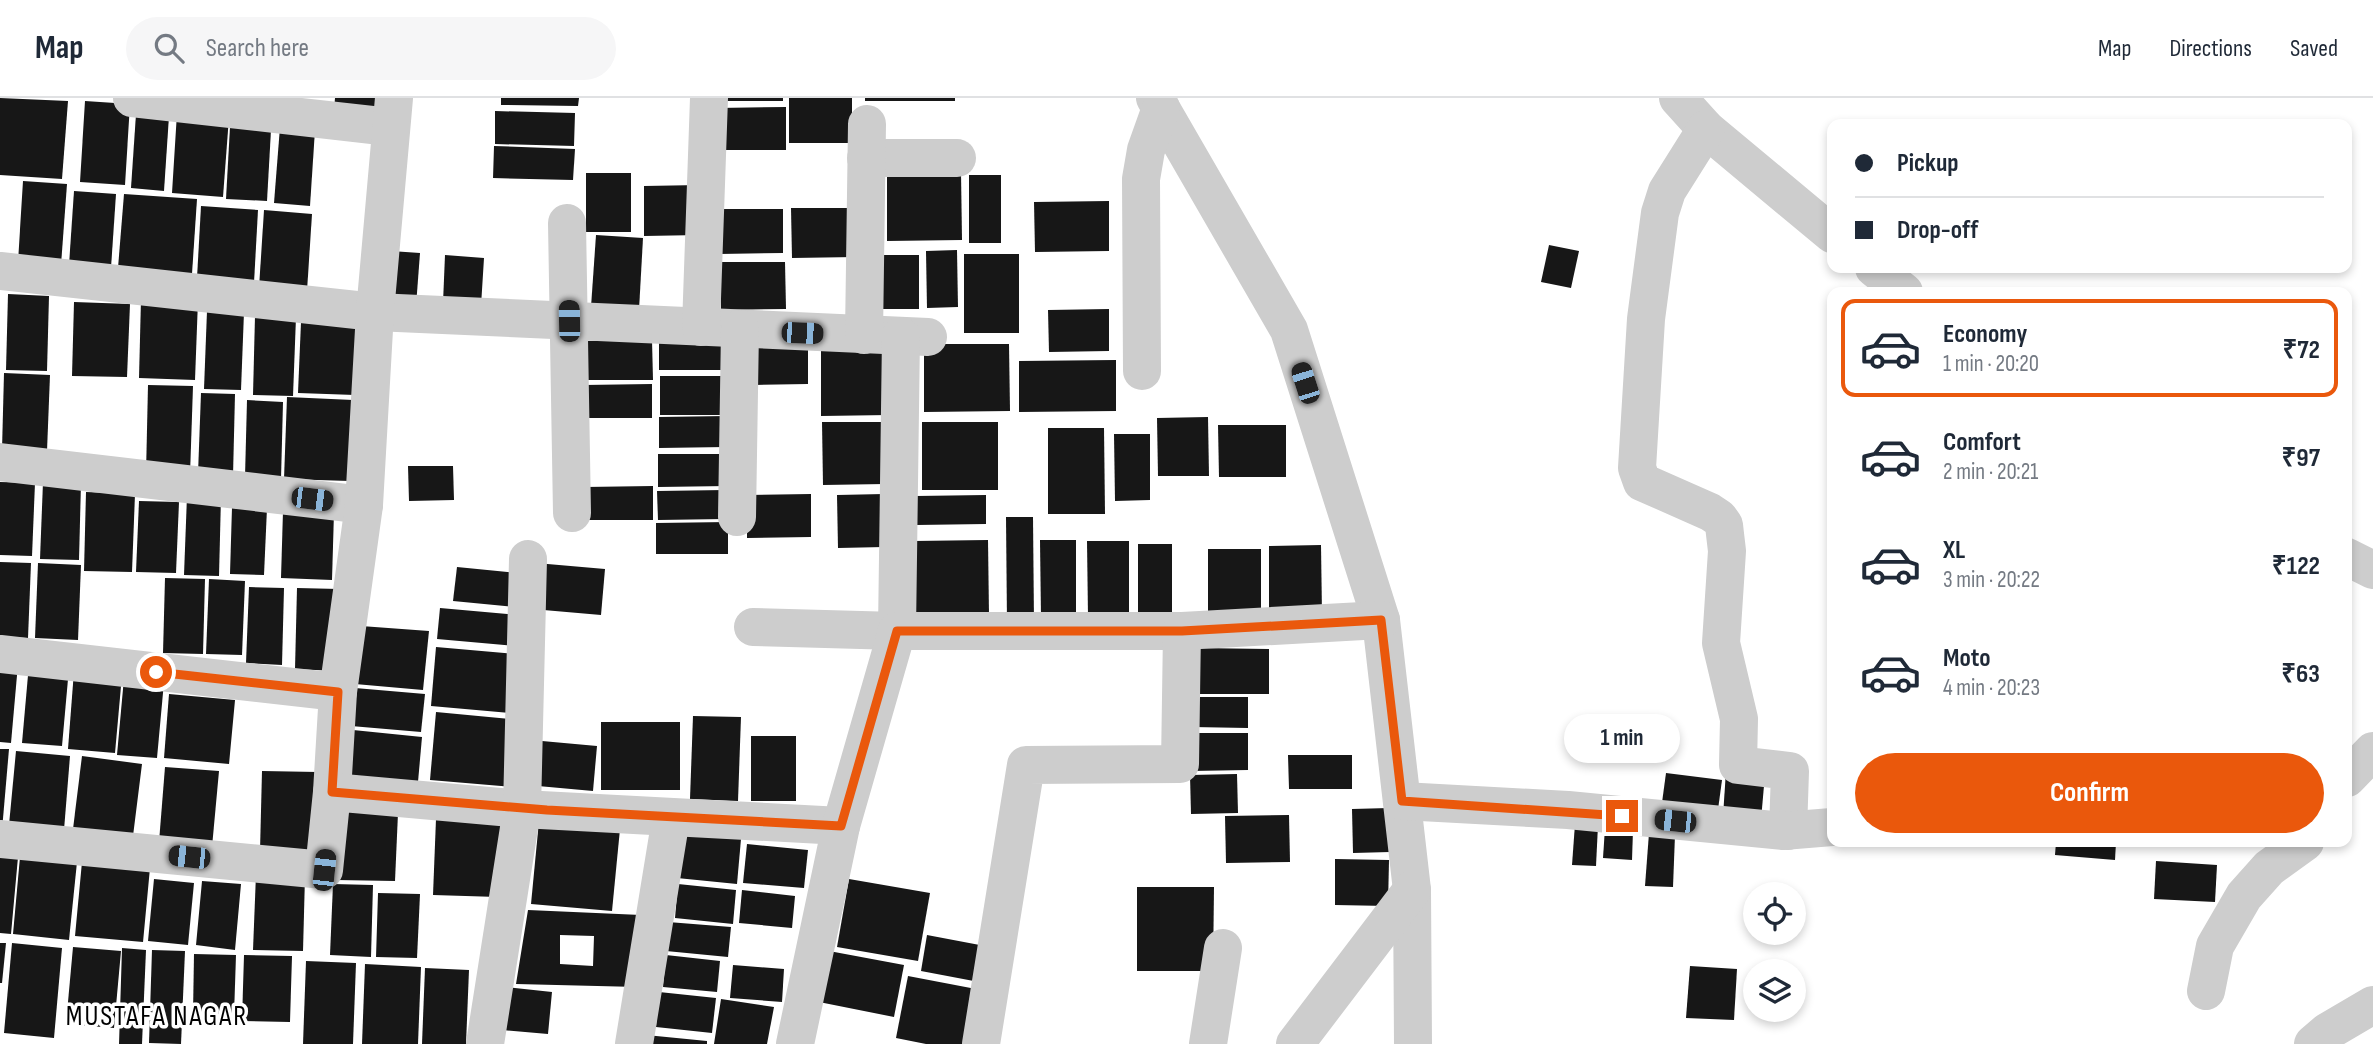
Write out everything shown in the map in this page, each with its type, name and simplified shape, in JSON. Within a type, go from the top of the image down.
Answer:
[{"type":"street","points":[[701,327],[709,98]]},
{"type":"street","points":[[1678,98],[1706,129],[1827,229]]},
{"type":"street","points":[[0,839],[324,870],[338,692],[364,505],[375,312],[392,113],[149,99]]},
{"type":"street","points":[[1142,371],[1141,180],[1158,103]]},
{"type":"street","points":[[1158,103],[1289,330],[1381,620],[1412,890],[1413,1044]]},
{"type":"street","points":[[1706,129],[1667,191],[1660,213],[1646,319],[1637,468],[1642,482],[1710,512],[1724,525],[1727,551],[1721,643],[1739,719],[1738,765],[1790,771],[1788,831]]},
{"type":"street","points":[[795,1044],[841,826],[897,631],[898,336],[867,141],[957,158]]},
{"type":"street","points":[[567,223],[572,513]]},
{"type":"street","points":[[0,271],[375,312],[898,336]]},
{"type":"street","points":[[1880,273],[1898,287]]},
{"type":"street","points":[[737,517],[740,329]]},
{"type":"street","points":[[0,462],[364,505]]},
{"type":"street","points":[[485,1044],[522,808],[528,559]]},
{"type":"street","points":[[2352,560],[2373,570]]},
{"type":"street","points":[[752,627],[897,631],[1182,631],[1381,620]]},
{"type":"street","points":[[981,1044],[1026,765],[1180,764],[1182,631]]},
{"type":"street","points":[[0,654],[338,692]]},
{"type":"street","points":[[2352,773],[2373,751]]},
{"type":"street","points":[[332,792],[671,818],[841,826]]},
{"type":"street","points":[[1402,801],[1568,810],[1788,831],[1827,827]]},
{"type":"street","points":[[634,1044],[671,818]]},
{"type":"street","points":[[2206,991],[2215,946],[2244,896],[2269,868],[2298,847]]},
{"type":"street","points":[[1295,1044],[1412,890]]},
{"type":"street","points":[[1208,1044],[1223,948]]},
{"type":"street","points":[[2313,1044],[2327,1032],[2373,1005]]},
{"type":"building","points":[[0,98],[68,101],[62,179],[0,175]]},
{"type":"building","points":[[335,98],[383,98],[382,114],[334,110]]},
{"type":"building","points":[[501,98],[579,98],[578,106],[501,105]]},
{"type":"building","points":[[716,98],[783,98],[783,101],[716,101]]},
{"type":"building","points":[[789,98],[852,98],[852,143],[789,143]]},
{"type":"building","points":[[865,98],[955,98],[955,101],[865,101]]},
{"type":"building","points":[[85,101],[130,104],[125,185],[80,182]]},
{"type":"building","points":[[786,107],[786,150],[718,150],[717,108]]},
{"type":"building","points":[[495,111],[575,113],[574,146],[495,144]]},
{"type":"building","points":[[177,113],[229,117],[223,197],[172,193]]},
{"type":"building","points":[[136,114],[169,116],[164,191],[131,188]]},
{"type":"building","points":[[230,127],[271,130],[267,201],[226,199]]},
{"type":"building","points":[[280,127],[315,130],[310,206],[274,203]]},
{"type":"building","points":[[494,146],[575,149],[573,180],[493,178]]},
{"type":"building","points":[[887,172],[961,172],[962,240],[887,241]]},
{"type":"building","points":[[586,173],[631,173],[631,232],[586,232]]},
{"type":"building","points":[[969,175],[1001,175],[1001,243],[969,243]]},
{"type":"building","points":[[23,181],[67,184],[61,265],[18,262]]},
{"type":"building","points":[[700,185],[700,235],[644,236],[644,186]]},
{"type":"building","points":[[74,191],[116,194],[111,268],[69,265]]},
{"type":"building","points":[[124,194],[197,199],[192,274],[118,268]]},
{"type":"building","points":[[1109,201],[1109,251],[1035,252],[1034,202]]},
{"type":"building","points":[[201,206],[258,210],[254,283],[197,278]]},
{"type":"building","points":[[791,208],[856,208],[856,257],[792,258]]},
{"type":"building","points":[[719,209],[783,209],[783,253],[719,254]]},
{"type":"building","points":[[264,210],[312,214],[307,291],[259,288]]},
{"type":"building","points":[[596,235],[643,238],[639,310],[591,307]]},
{"type":"building","points":[[1549,245],[1579,251],[1571,288],[1541,282]]},
{"type":"building","points":[[957,250],[958,307],[927,308],[926,251]]},
{"type":"building","points":[[391,251],[420,253],[416,306],[388,303]]},
{"type":"building","points":[[964,254],[1019,254],[1019,333],[964,333]]},
{"type":"building","points":[[445,255],[484,258],[481,306],[443,303]]},
{"type":"building","points":[[877,255],[919,255],[919,309],[878,309]]},
{"type":"building","points":[[720,262],[785,262],[786,309],[721,310]]},
{"type":"building","points":[[8,294],[49,296],[47,371],[6,370]]},
{"type":"building","points":[[141,299],[198,300],[195,380],[139,378]]},
{"type":"building","points":[[74,302],[130,304],[127,377],[72,376]]},
{"type":"building","points":[[1109,309],[1109,351],[1049,352],[1048,310]]},
{"type":"building","points":[[207,311],[244,312],[241,390],[204,389]]},
{"type":"building","points":[[255,316],[296,317],[293,396],[253,395]]},
{"type":"building","points":[[301,322],[358,323],[355,395],[298,393]]},
{"type":"building","points":[[659,336],[723,336],[723,370],[659,370]]},
{"type":"building","points":[[888,339],[889,415],[821,416],[821,340]]},
{"type":"building","points":[[652,340],[653,380],[582,380],[582,341]]},
{"type":"building","points":[[808,344],[808,384],[754,385],[753,345]]},
{"type":"building","points":[[924,344],[1009,344],[1010,411],[924,412]]},
{"type":"building","points":[[1116,360],[1116,411],[1019,412],[1019,361]]},
{"type":"building","points":[[4,373],[50,375],[47,451],[2,450]]},
{"type":"building","points":[[660,376],[725,376],[725,415],[660,415]]},
{"type":"building","points":[[652,384],[652,418],[584,418],[584,385]]},
{"type":"building","points":[[148,385],[193,386],[190,475],[146,474]]},
{"type":"building","points":[[201,393],[235,394],[233,476],[198,474]]},
{"type":"building","points":[[287,397],[353,400],[350,481],[284,479]]},
{"type":"building","points":[[247,400],[283,402],[281,479],[245,477]]},
{"type":"building","points":[[726,416],[726,447],[659,448],[659,417]]},
{"type":"building","points":[[1208,417],[1209,476],[1158,476],[1157,418]]},
{"type":"building","points":[[822,422],[884,422],[885,484],[823,485]]},
{"type":"building","points":[[922,422],[998,422],[998,490],[922,490]]},
{"type":"building","points":[[1218,425],[1286,425],[1286,477],[1219,477]]},
{"type":"building","points":[[1048,428],[1104,428],[1105,514],[1048,514]]},
{"type":"building","points":[[1114,434],[1150,434],[1150,500],[1115,501]]},
{"type":"building","points":[[658,454],[728,454],[728,486],[658,487]]},
{"type":"building","points":[[408,466],[453,466],[454,500],[409,501]]},
{"type":"building","points":[[0,482],[35,483],[32,556],[0,555]]},
{"type":"building","points":[[43,482],[81,483],[79,560],[40,559]]},
{"type":"building","points":[[653,486],[653,520],[585,520],[585,487]]},
{"type":"building","points":[[725,490],[725,519],[658,520],[657,491]]},
{"type":"building","points":[[86,492],[135,494],[132,572],[84,571]]},
{"type":"building","points":[[811,494],[811,537],[747,538],[747,495]]},
{"type":"building","points":[[884,494],[884,547],[838,548],[837,495]]},
{"type":"building","points":[[986,495],[986,524],[916,525],[916,496]]},
{"type":"building","points":[[187,496],[221,497],[219,576],[184,575]]},
{"type":"building","points":[[139,501],[179,502],[176,573],[136,572]]},
{"type":"building","points":[[232,507],[267,508],[264,575],[230,574]]},
{"type":"building","points":[[283,511],[334,512],[332,580],[281,578]]},
{"type":"building","points":[[1006,517],[1033,517],[1034,624],[1007,624]]},
{"type":"building","points":[[728,522],[728,554],[656,554],[656,523]]},
{"type":"building","points":[[988,540],[989,616],[914,617],[914,541]]},
{"type":"building","points":[[1040,540],[1076,540],[1076,618],[1041,618]]},
{"type":"building","points":[[1087,541],[1129,541],[1129,616],[1088,617]]},
{"type":"building","points":[[1138,544],[1172,544],[1172,616],[1138,616]]},
{"type":"building","points":[[1321,545],[1322,615],[1269,616],[1269,546]]},
{"type":"building","points":[[1208,549],[1261,549],[1261,617],[1208,618]]},
{"type":"building","points":[[0,562],[31,563],[28,638],[0,637]]},
{"type":"building","points":[[38,563],[81,565],[78,640],[35,638]]},
{"type":"building","points":[[536,563],[605,569],[601,615],[532,609]]},
{"type":"building","points":[[457,567],[519,573],[516,607],[453,601]]},
{"type":"building","points":[[165,578],[205,579],[203,654],[163,653]]},
{"type":"building","points":[[209,579],[245,581],[242,655],[206,654]]},
{"type":"building","points":[[249,587],[284,588],[282,665],[246,663]]},
{"type":"building","points":[[297,588],[339,589],[336,671],[295,669]]},
{"type":"building","points":[[440,608],[520,615],[517,646],[437,639]]},
{"type":"building","points":[[361,626],[429,631],[423,690],[355,684]]},
{"type":"building","points":[[436,647],[516,654],[511,713],[431,706]]},
{"type":"building","points":[[1195,648],[1269,649],[1269,694],[1195,694]]},
{"type":"building","points":[[0,662],[18,664],[11,743],[0,742]]},
{"type":"building","points":[[29,664],[69,668],[62,746],[22,743]]},
{"type":"building","points":[[74,671],[122,675],[115,753],[68,749]]},
{"type":"building","points":[[124,678],[164,682],[157,758],[117,755]]},
{"type":"building","points":[[355,688],[425,694],[421,732],[351,726]]},
{"type":"building","points":[[169,694],[235,700],[229,764],[164,758]]},
{"type":"building","points":[[1192,697],[1248,697],[1248,728],[1192,727]]},
{"type":"building","points":[[436,712],[520,720],[514,787],[430,780]]},
{"type":"building","points":[[693,716],[741,717],[738,801],[690,799]]},
{"type":"building","points":[[601,722],[680,722],[680,790],[601,790]]},
{"type":"building","points":[[353,730],[422,737],[418,782],[349,775]]},
{"type":"building","points":[[1190,733],[1248,733],[1248,770],[1191,771]]},
{"type":"building","points":[[751,736],[796,736],[796,801],[751,801]]},
{"type":"building","points":[[531,740],[597,746],[593,791],[527,785]]},
{"type":"building","points":[[0,749],[9,749],[2,830],[0,830]]},
{"type":"building","points":[[16,751],[70,756],[64,830],[9,825]]},
{"type":"building","points":[[1288,755],[1352,755],[1352,789],[1289,789]]},
{"type":"building","points":[[82,756],[142,764],[133,836],[73,829]]},
{"type":"building","points":[[165,767],[219,771],[212,847],[159,842]]},
{"type":"building","points":[[262,771],[318,772],[316,852],[260,851]]},
{"type":"building","points":[[1726,771],[1765,774],[1761,820],[1723,816]]},
{"type":"building","points":[[1666,773],[1722,780],[1717,817],[1661,810]]},
{"type":"building","points":[[1237,774],[1238,813],[1191,814],[1190,775]]},
{"type":"building","points":[[1389,808],[1390,852],[1353,853],[1352,809]]},
{"type":"building","points":[[338,811],[398,813],[395,881],[336,880]]},
{"type":"building","points":[[1289,815],[1290,862],[1226,863],[1225,816]]},
{"type":"building","points":[[436,819],[501,821],[498,897],[433,895]]},
{"type":"building","points":[[539,821],[620,829],[612,911],[531,904]]},
{"type":"building","points":[[1575,824],[1598,825],[1596,866],[1572,865]]},
{"type":"building","points":[[1605,828],[1633,830],[1632,860],[1603,858]]},
{"type":"building","points":[[1649,833],[1675,835],[1673,887],[1645,886]]},
{"type":"building","points":[[681,834],[741,839],[737,884],[677,878]]},
{"type":"building","points":[[747,844],[808,850],[804,888],[743,883]]},
{"type":"building","points":[[0,845],[19,846],[11,934],[0,933]]},
{"type":"building","points":[[2056,847],[2116,847],[2115,860],[2055,855]]},
{"type":"building","points":[[20,857],[77,862],[69,940],[13,934]]},
{"type":"building","points":[[1335,859],[1389,860],[1388,906],[1335,905]]},
{"type":"building","points":[[2156,861],[2217,865],[2215,902],[2154,899]]},
{"type":"building","points":[[82,862],[150,868],[143,942],[75,936]]},
{"type":"building","points":[[256,874],[305,876],[303,951],[253,950]]},
{"type":"building","points":[[154,879],[194,883],[188,945],[148,941]]},
{"type":"building","points":[[849,879],[930,893],[918,961],[837,947]]},
{"type":"building","points":[[202,881],[241,884],[235,950],[196,945]]},
{"type":"building","points":[[333,884],[373,885],[371,957],[330,955]]},
{"type":"building","points":[[678,884],[736,890],[733,924],[675,918]]},
{"type":"building","points":[[1137,887],[1214,887],[1213,971],[1137,971]]},
{"type":"building","points":[[742,890],[795,896],[792,928],[739,923]]},
{"type":"building","points":[[378,893],[420,894],[417,958],[376,957]]},
{"type":"building","points":[[528,910],[641,915],[638,987],[516,984]],"holes":[[[560,935],[594,936],[593,966],[560,964]]]},
{"type":"building","points":[[668,922],[731,927],[728,957],[666,951]]},
{"type":"building","points":[[927,935],[985,946],[979,982],[921,971]]},
{"type":"building","points":[[0,943],[6,943],[2,983],[0,983]]},
{"type":"building","points":[[12,943],[62,948],[54,1038],[4,1033]]},
{"type":"building","points":[[73,947],[121,951],[114,1028],[66,1024]]},
{"type":"building","points":[[122,948],[146,950],[142,1044],[119,1044]]},
{"type":"building","points":[[152,950],[185,951],[181,1044],[149,1043]]},
{"type":"building","points":[[829,951],[904,965],[894,1017],[819,1002]]},
{"type":"building","points":[[194,954],[236,955],[234,1015],[193,1014]]},
{"type":"building","points":[[244,955],[292,956],[290,1022],[242,1021]]},
{"type":"building","points":[[666,955],[720,961],[717,992],[663,987]]},
{"type":"building","points":[[306,961],[356,963],[353,1044],[303,1044]]},
{"type":"building","points":[[365,964],[421,967],[418,1044],[362,1044]]},
{"type":"building","points":[[733,965],[784,969],[782,1002],[730,998]]},
{"type":"building","points":[[1690,966],[1737,969],[1734,1020],[1686,1018]]},
{"type":"building","points":[[425,968],[469,970],[466,1044],[422,1044]]},
{"type":"building","points":[[908,976],[976,989],[965,1044],[926,1044],[896,1038]]},
{"type":"building","points":[[506,987],[552,992],[548,1034],[502,1030]]},
{"type":"building","points":[[659,992],[716,998],[712,1033],[656,1027]]},
{"type":"building","points":[[721,999],[774,1007],[767,1044],[714,1044]]},
{"type":"building","points":[[646,1035],[707,1041],[707,1044],[645,1044]]},
{"type":"district","name":"MUSTAFA NAGAR","points":[[157,1016]]},
{"type":"route","points":[[156,672],[338,692],[332,792],[547,810],[841,826],[897,631],[1182,631],[1381,620],[1402,801],[1568,810],[1622,816]]}]
